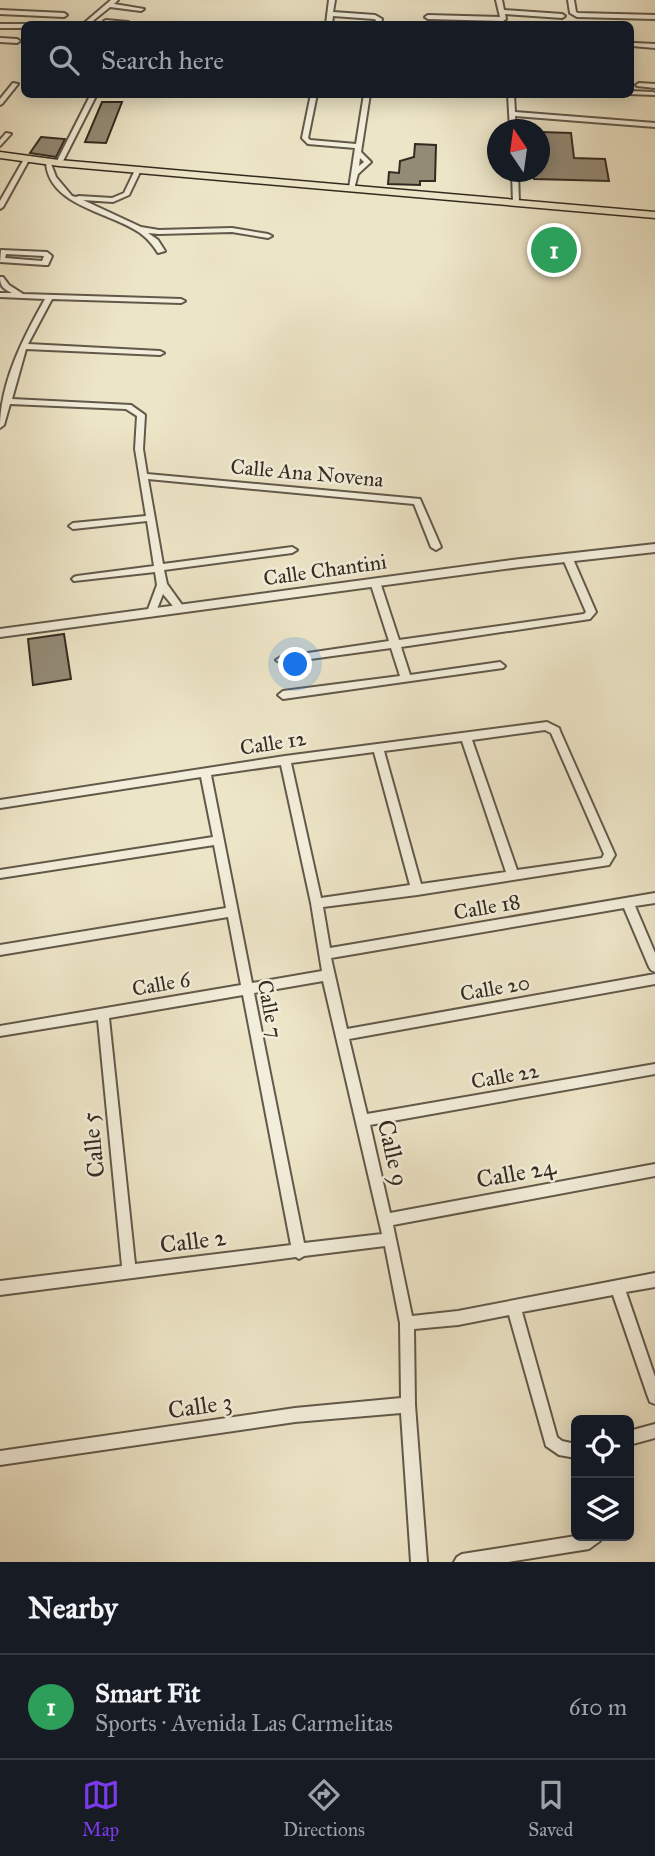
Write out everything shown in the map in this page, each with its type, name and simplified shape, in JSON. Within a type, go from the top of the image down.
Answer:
[{"type":"main road","points":[[0,158],[655,215]]},
{"type":"street","points":[[90,21],[115,0]]},
{"type":"street","points":[[330,21],[332,0]]},
{"type":"street","points":[[499,0],[502,18]]},
{"type":"street","points":[[571,0],[573,13],[577,15],[655,17]]},
{"type":"street","points":[[109,5],[141,9]]},
{"type":"street","points":[[21,26],[0,25],[3,12],[64,15]]},
{"type":"street","points":[[331,14],[374,17],[379,21]]},
{"type":"street","points":[[428,17],[562,16]]},
{"type":"street","points":[[0,40],[17,41]]},
{"type":"street","points":[[634,45],[655,46]]},
{"type":"street","points":[[0,103],[15,84]]},
{"type":"street","points":[[639,85],[654,90]]},
{"type":"street","points":[[634,93],[654,90]]},
{"type":"street","points":[[92,98],[54,163],[53,177],[70,197],[139,229],[156,242],[161,251]]},
{"type":"street","points":[[313,98],[305,138],[307,142],[359,150],[368,162],[355,173],[352,188]]},
{"type":"street","points":[[359,150],[366,98]]},
{"type":"street","points":[[511,98],[512,119]]},
{"type":"street","points":[[512,114],[655,125]]},
{"type":"street","points":[[0,144],[8,134]]},
{"type":"street","points":[[0,207],[24,160]]},
{"type":"street","points":[[70,197],[113,200],[127,194],[138,170]]},
{"type":"street","points":[[515,182],[516,203]]},
{"type":"street","points":[[139,229],[159,232],[232,230],[268,236]]},
{"type":"street","points":[[7,252],[48,256],[45,263],[0,260],[7,252]]},
{"type":"street","points":[[0,279],[6,287],[24,295]]},
{"type":"street","points":[[0,295],[181,301]]},
{"type":"street","points":[[0,425],[23,346],[50,296]]},
{"type":"street","points":[[23,346],[160,353]]},
{"type":"street","points":[[6,401],[128,407],[139,411],[142,419],[139,449],[162,585],[180,609]]},
{"type":"street","name":"Calle Ana Novena","points":[[145,476],[417,501],[436,547]]},
{"type":"street","points":[[73,526],[150,517]]},
{"type":"street","name":"Calle Chantini","points":[[0,633],[520,563],[655,548]]},
{"type":"street","points":[[77,579],[292,550]]},
{"type":"street","points":[[281,660],[587,618],[591,612],[568,559]]},
{"type":"street","points":[[375,582],[406,678]]},
{"type":"street","points":[[152,612],[162,585]]},
{"type":"street","points":[[283,695],[500,666]]},
{"type":"street","name":"Calle 12","points":[[0,804],[285,760],[551,727],[610,855],[605,862],[513,876]]},
{"type":"street","points":[[317,903],[513,876],[467,737]]},
{"type":"street","points":[[378,749],[417,890]]},
{"type":"street","name":"Calle 9","points":[[285,760],[317,903],[328,975],[386,1220],[407,1323],[408,1405],[419,1562]]},
{"type":"street","name":"Calle 7","points":[[206,774],[299,1252]]},
{"type":"street","points":[[0,874],[219,839]]},
{"type":"street","name":"Calle 18","points":[[325,954],[655,898]]},
{"type":"street","points":[[628,903],[655,967]]},
{"type":"street","points":[[0,950],[232,912]]},
{"type":"street","name":"Calle 6","points":[[0,1031],[328,975]]},
{"type":"street","name":"Calle 20","points":[[342,1035],[655,979]]},
{"type":"street","name":"Calle 5","points":[[103,1014],[129,1271]]},
{"type":"street","name":"Calle 22","points":[[362,1121],[655,1069]]},
{"type":"street","name":"Calle 24","points":[[386,1220],[655,1170]]},
{"type":"street","name":"Calle 2","points":[[0,1288],[390,1239]]},
{"type":"street","points":[[407,1323],[514,1308],[655,1280]]},
{"type":"street","points":[[617,1287],[655,1397]]},
{"type":"street","points":[[514,1308],[551,1441],[559,1448],[571,1450]]},
{"type":"street","name":"Calle 3","points":[[0,1458],[295,1415],[408,1405]]},
{"type":"street","points":[[634,1437],[655,1431]]},
{"type":"street","points":[[462,1562],[589,1541]]},
{"type":"building","points":[[102,102],[122,102],[106,143],[85,142]]},
{"type":"building","points":[[550,132],[571,133],[574,158],[605,159],[609,181],[550,179]]},
{"type":"building","points":[[41,137],[65,139],[56,157],[30,153]]},
{"type":"building","points":[[415,144],[436,145],[435,181],[420,181],[420,185],[388,184],[389,172],[399,173],[400,161],[414,157]]},
{"type":"building","points":[[64,634],[71,679],[33,685],[28,639]]},
{"type":"place","name":"Smart Fit","points":[[554,250]]}]
